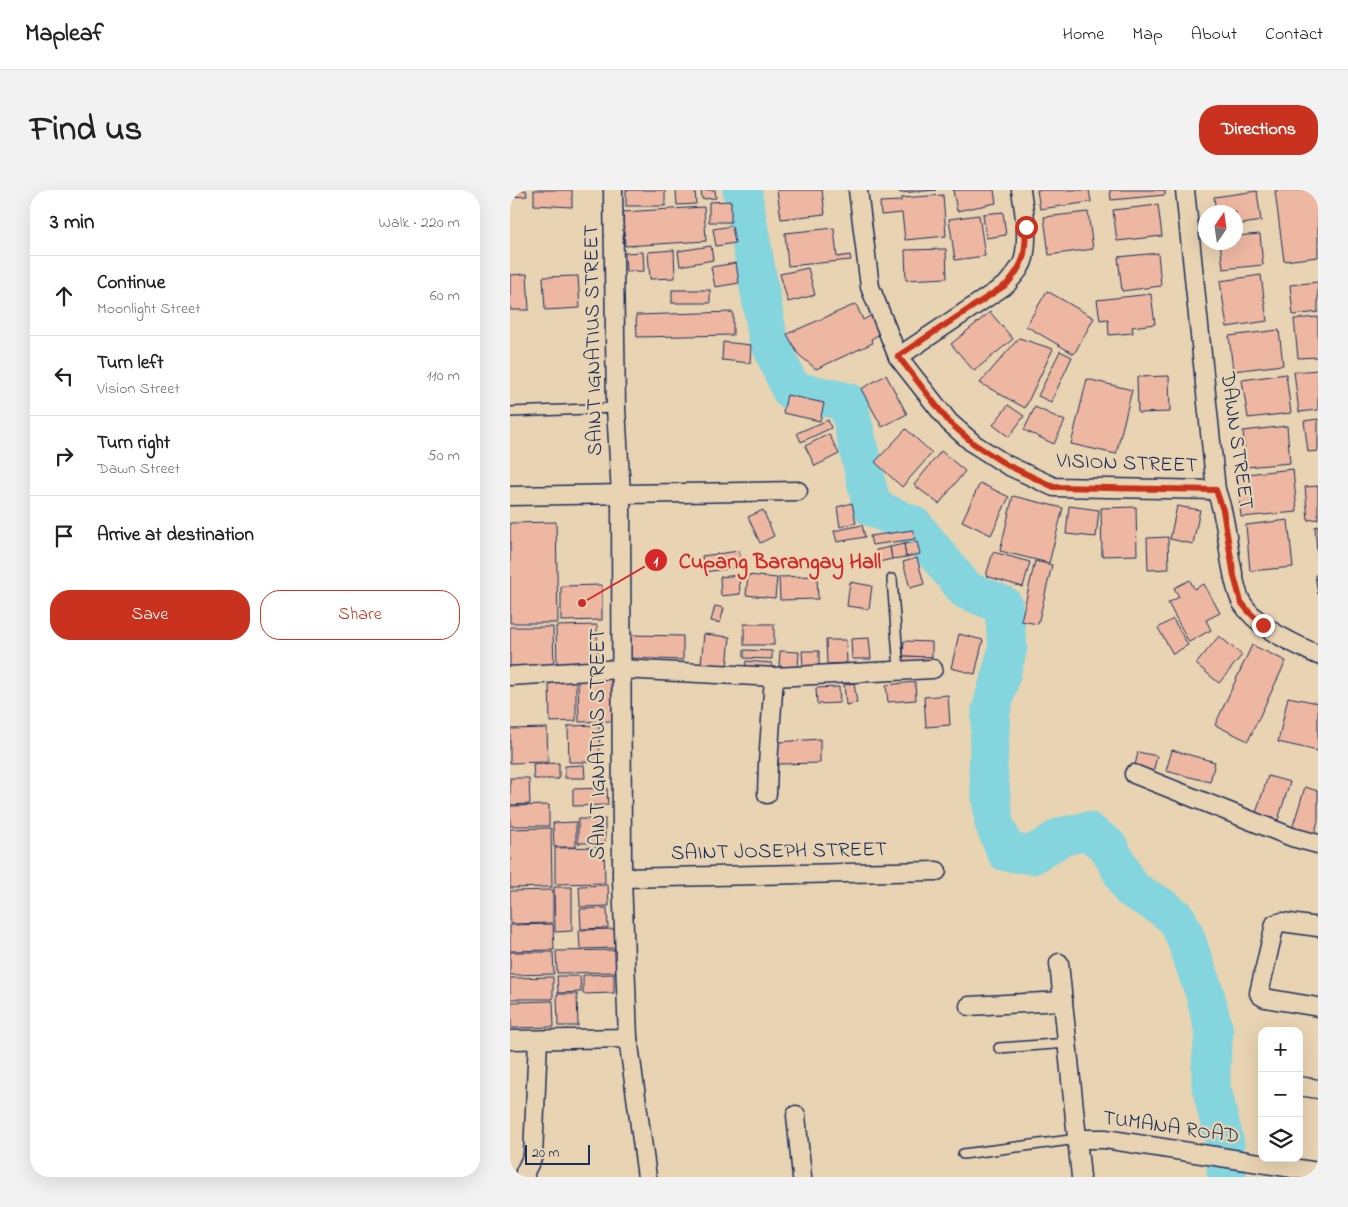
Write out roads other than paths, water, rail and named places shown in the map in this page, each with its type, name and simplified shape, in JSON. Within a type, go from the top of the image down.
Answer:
[{"type":"street","name":"SAINT IGNATIUS STREET","points":[[613,190],[616,408],[621,494],[622,878],[628,1038],[647,1177]]},
{"type":"street","name":"VISION STREET","points":[[858,190],[870,288],[898,356],[949,422],[974,444],[1007,465],[1054,487],[1216,490]]},
{"type":"street","points":[[898,356],[1007,284],[1017,272],[1024,258],[1025,250],[1026,227],[1021,190]]},
{"type":"street","name":"DAWN STREET","points":[[1185,190],[1216,490],[1223,510],[1234,576],[1241,602],[1263,625],[1291,642],[1318,655]]},
{"type":"street","points":[[510,496],[798,491]]},
{"type":"street","points":[[510,676],[620,669],[774,677],[933,669]]},
{"type":"street","points":[[767,794],[774,677]]},
{"type":"street","points":[[1134,774],[1292,837],[1318,844]]},
{"type":"street","name":"SAINT JOSEPH STREET","points":[[622,878],[937,871]]},
{"type":"street","points":[[1318,927],[1282,922],[1275,924],[1259,993],[1260,996],[1265,998],[1318,1007]]},
{"type":"street","points":[[1059,963],[1082,1177]]},
{"type":"street","points":[[969,1006],[1063,1001]]},
{"type":"street","points":[[510,1040],[628,1038]]},
{"type":"street","points":[[525,1177],[525,1172],[533,1156],[538,1040]]},
{"type":"street","points":[[1303,1087],[1318,1090]]},
{"type":"street","points":[[796,1115],[802,1177]]},
{"type":"street","name":"TUMANA ROAD","points":[[1078,1139],[1105,1139],[1318,1172]]},
{"type":"lane","points":[[510,412],[616,408]]},
{"type":"lane","points":[[892,579],[899,670]]},
{"type":"lane","points":[[999,1048],[1068,1043]]},
{"type":"lane","points":[[963,1154],[1078,1139]]},
{"type":"waterway","points":[[742,190],[768,338],[791,390],[848,402],[872,507],[914,526],[966,590],[1003,605],[1008,648],[991,711],[988,769],[994,823],[1006,852],[1032,855],[1061,837],[1087,831],[1108,846],[1131,889],[1162,907],[1177,919],[1205,994],[1214,1032],[1211,1086],[1225,1144]]},
{"type":"waterway","points":[[1226,1168],[1227,1177]]},
{"type":"place","name":"Cupang Barangay Hall","points":[[582,603]]}]
